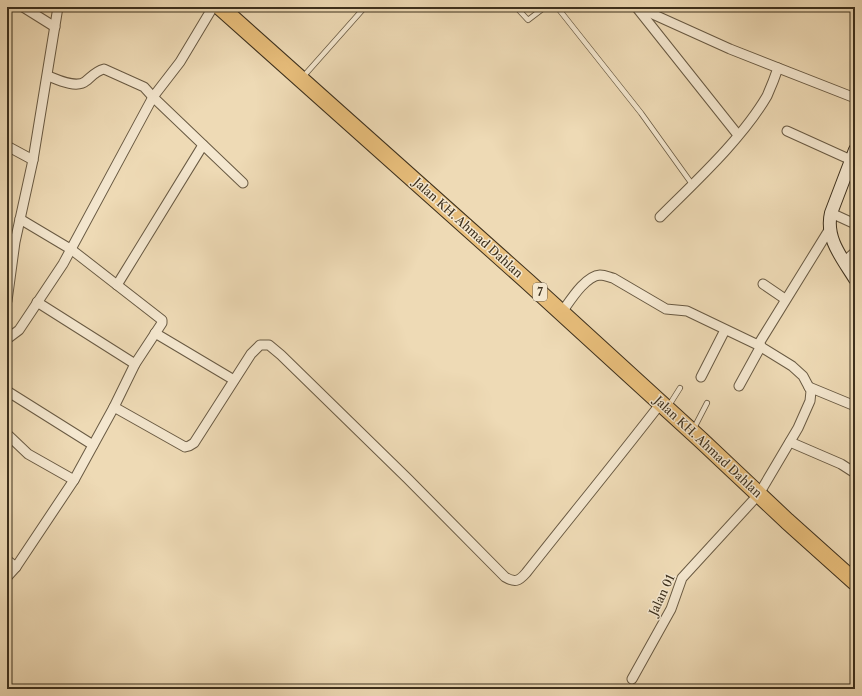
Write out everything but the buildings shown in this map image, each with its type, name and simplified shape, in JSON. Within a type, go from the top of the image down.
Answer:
[{"type":"highway","name":"Jalan KH. Ahmad Dahlan","points":[[220,7],[562,312],[855,582]]},
{"type":"street","points":[[23,7],[55,27]]},
{"type":"street","points":[[7,301],[15,242],[33,160],[48,76],[58,7]]},
{"type":"street","points":[[7,338],[19,330],[72,250],[153,97],[180,62],[213,7]]},
{"type":"street","points":[[637,7],[738,136]]},
{"type":"street","points":[[637,7],[730,49],[855,98]]},
{"type":"street","points":[[660,217],[738,136],[767,95],[778,68]]},
{"type":"street","points":[[48,76],[82,84],[99,70],[104,69],[144,87],[243,182]]},
{"type":"street","points":[[739,386],[759,345],[785,299],[829,230],[831,213],[853,155],[787,131]]},
{"type":"street","points":[[117,285],[203,145]]},
{"type":"street","points":[[7,146],[33,160]]},
{"type":"street","points":[[831,213],[855,224]]},
{"type":"street","points":[[7,577],[16,567],[74,480],[114,407],[135,364],[162,323],[162,320],[72,250],[20,219]]},
{"type":"street","points":[[829,230],[834,244],[855,279]]},
{"type":"street","points":[[844,262],[855,252]]},
{"type":"street","points":[[562,312],[582,285],[598,275],[604,275],[613,278],[666,309],[687,311],[759,345],[792,366],[803,376],[809,387],[855,406]]},
{"type":"street","points":[[763,284],[785,299]]},
{"type":"street","points":[[37,302],[135,364]]},
{"type":"street","points":[[700,377],[725,330]]},
{"type":"street","points":[[155,333],[234,380]]},
{"type":"street","points":[[114,407],[180,445],[187,447],[194,443],[256,348],[265,344],[274,349],[292,365],[505,577],[518,581],[581,503],[664,406]]},
{"type":"street","name":"Jalan 01","points":[[632,679],[671,609],[682,578],[759,494],[790,442],[810,402],[811,391],[809,387]]},
{"type":"street","points":[[7,391],[93,445]]},
{"type":"street","points":[[7,434],[28,454],[74,480]]},
{"type":"street","points":[[790,442],[841,464],[855,473]]},
{"type":"street","points":[[7,560],[16,567]]},
{"type":"lane","points":[[301,79],[365,7]]},
{"type":"lane","points":[[516,7],[528,20],[545,7]]},
{"type":"lane","points":[[557,7],[641,113],[692,184]]},
{"type":"lane","points":[[664,406],[680,388]]},
{"type":"lane","points":[[692,431],[707,403]]}]
